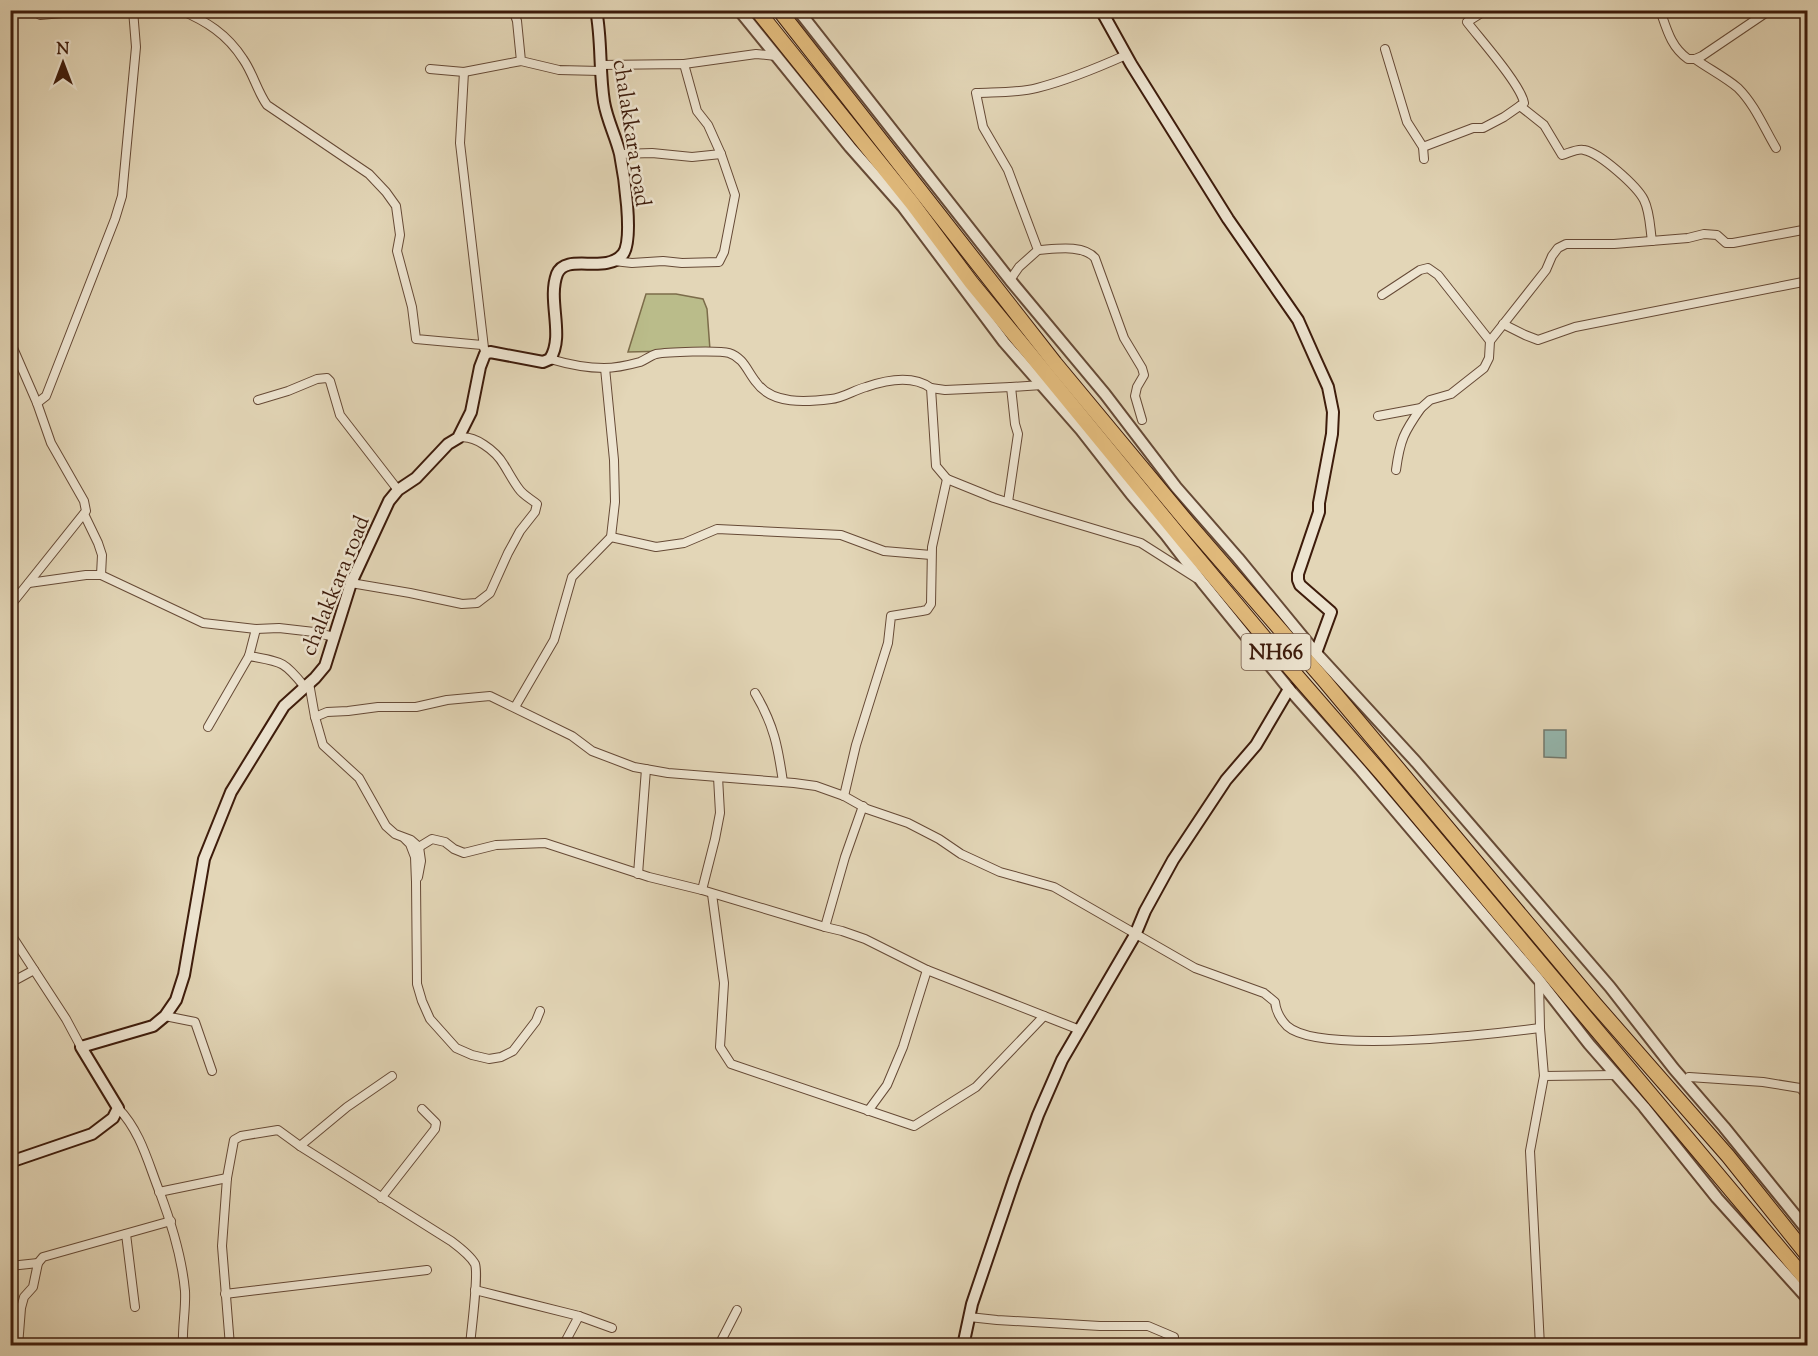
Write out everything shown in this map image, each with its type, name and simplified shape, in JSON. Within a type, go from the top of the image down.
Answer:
[{"type":"highway","name":"NH66","points":[[757,10],[912,203],[978,291],[1186,544],[1808,1282]]},
{"type":"highway","name":"NH66","points":[[779,10],[1055,363],[1595,1004],[1728,1156],[1808,1256]]},
{"type":"street","points":[[40,15],[96,10]]},
{"type":"street","points":[[37,403],[46,396],[122,196],[136,46],[133,10]]},
{"type":"street","points":[[180,10],[206,22],[223,34],[244,59],[267,105],[362,169],[387,192],[396,207],[400,235],[397,251],[412,307],[416,339],[485,349],[543,362],[550,359],[556,350],[554,293],[556,276],[560,268],[566,264],[607,264],[614,261],[632,263],[719,262],[724,252],[735,195],[722,154],[708,125],[697,111],[684,64]]},
{"type":"street","points":[[513,10],[517,21],[521,61]]},
{"type":"street","name":"chalakkara road","points":[[596,10],[599,23],[604,105],[620,154],[624,182],[628,242],[625,251],[614,261]]},
{"type":"street","points":[[740,10],[850,147],[903,207],[1004,342],[1081,430],[1289,689],[1539,980],[1589,1044],[1718,1198],[1808,1299]]},
{"type":"street","points":[[798,10],[1010,280],[1105,394],[1176,487],[1316,653],[1416,762],[1610,987],[1674,1069],[1808,1231]]},
{"type":"street","points":[[1101,10],[1126,55],[1228,219],[1298,320],[1328,387],[1333,412],[1332,434],[1319,512],[1298,574],[1300,585],[1331,612],[1316,653]]},
{"type":"street","points":[[1423,147],[1473,128],[1483,128],[1524,103],[1523,97],[1467,22],[1485,10]]},
{"type":"street","points":[[1660,10],[1675,48],[1689,61],[1725,78],[1740,90],[1754,108],[1776,148]]},
{"type":"street","points":[[1689,61],[1712,50],[1716,45],[1770,10]]},
{"type":"street","points":[[1385,49],[1407,122],[1423,147],[1424,159]]},
{"type":"street","points":[[430,69],[464,72],[521,61],[559,70],[684,64],[756,54],[776,56]]},
{"type":"street","points":[[1038,250],[1008,170],[983,127],[976,93],[1012,92],[1036,88],[1093,70],[1126,55]]},
{"type":"street","points":[[464,72],[460,143],[485,349]]},
{"type":"street","points":[[1520,106],[1544,125],[1562,155],[1582,149],[1591,152],[1638,190],[1646,207],[1652,241]]},
{"type":"street","points":[[620,154],[652,153],[692,156],[722,154]]},
{"type":"street","points":[[1396,470],[1400,446],[1406,430],[1421,408],[1430,400],[1451,394],[1484,368],[1489,358],[1490,341],[1546,270],[1558,248],[1566,244],[1614,244],[1688,238],[1704,234],[1717,235],[1726,243],[1733,243],[1808,229]]},
{"type":"street","points":[[1010,280],[1019,267],[1038,250],[1076,249],[1091,253],[1095,258],[1124,338],[1142,368],[1144,375],[1135,396],[1142,420]]},
{"type":"street","points":[[1382,296],[1420,270],[1428,268],[1438,275],[1490,341]]},
{"type":"street","points":[[1503,324],[1538,340],[1575,327],[1808,280]]},
{"type":"street","points":[[10,341],[51,442],[84,501],[86,511],[10,606]]},
{"type":"street","name":"chalakkara road","points":[[165,1016],[176,1000],[184,975],[204,858],[231,792],[284,706],[325,666],[351,583],[389,501],[398,490],[416,478],[448,444],[458,438],[471,412],[485,349]]},
{"type":"street","points":[[550,359],[569,364],[604,368],[639,362],[657,354],[716,351],[730,353],[740,359],[756,383],[768,394],[779,399],[807,401],[835,399],[867,386],[903,380],[915,380],[931,388],[945,390],[1042,385]]},
{"type":"street","points":[[515,707],[554,640],[572,577],[611,537],[615,502],[614,459],[604,368]]},
{"type":"street","points":[[258,400],[317,379],[327,378],[330,381],[340,415],[398,490]]},
{"type":"street","points":[[1008,502],[1018,434],[1011,387]]},
{"type":"street","points":[[931,388],[936,466],[947,479],[1008,502],[1141,543],[1202,582]]},
{"type":"street","points":[[1378,416],[1421,408]]},
{"type":"street","points":[[351,583],[462,604],[477,603],[490,593],[508,553],[520,531],[537,508],[537,504],[520,491],[503,462],[482,443],[466,436],[458,438]]},
{"type":"street","points":[[844,796],[856,745],[888,643],[891,616],[927,610],[931,604],[932,555],[936,523],[947,479]]},
{"type":"street","points":[[84,514],[102,555],[101,575]]},
{"type":"street","points":[[611,537],[656,547],[684,543],[717,529],[841,535],[884,551],[932,555]]},
{"type":"street","points":[[29,583],[101,575],[203,623],[291,630],[334,637]]},
{"type":"street","points":[[208,727],[249,656],[256,628]]},
{"type":"street","points":[[249,656],[279,662],[307,685],[323,745],[359,778],[386,826],[395,834],[411,840],[419,847],[421,861],[417,882]]},
{"type":"street","points":[[963,1346],[972,1304],[1014,1180],[1062,1060],[1135,935],[1145,911],[1173,860],[1226,780],[1256,745],[1289,689]]},
{"type":"street","points":[[755,693],[774,731],[783,782]]},
{"type":"street","points":[[315,717],[327,712],[378,707],[416,707],[447,700],[490,696],[572,736],[592,751],[634,767],[668,773],[816,786],[844,796],[862,806],[908,822],[961,854],[1000,872],[1054,887],[1195,968],[1264,993],[1275,1002],[1276,1011],[1288,1027],[1300,1032],[1332,1040],[1449,1038],[1540,1028]]},
{"type":"street","points":[[638,874],[646,769]]},
{"type":"street","points":[[702,890],[716,839],[720,813],[718,777]]},
{"type":"street","points":[[825,927],[862,806]]},
{"type":"street","points":[[405,839],[414,852],[417,882],[417,984],[430,1019],[456,1048],[489,1059],[501,1057],[513,1051],[536,1022],[540,1011]]},
{"type":"street","points":[[419,847],[432,839],[445,842],[464,853],[496,845],[545,843],[638,874],[702,890],[842,931],[865,939],[927,970],[1080,1029]]},
{"type":"street","points":[[712,894],[724,983],[720,1047],[731,1064],[914,1126],[976,1087],[1044,1016]]},
{"type":"street","points":[[10,933],[139,1138],[171,1221],[182,1267],[185,1292],[183,1346]]},
{"type":"street","points":[[10,983],[34,970]]},
{"type":"street","points":[[868,1111],[887,1084],[903,1047],[927,970]]},
{"type":"street","points":[[1539,980],[1544,1076],[1530,1150],[1540,1346]]},
{"type":"street","points":[[81,1047],[153,1026],[165,1016],[195,1022],[212,1071]]},
{"type":"street","points":[[486,1050],[489,1059]]},
{"type":"street","points":[[1544,1076],[1616,1075]]},
{"type":"street","points":[[300,1146],[347,1107],[392,1076]]},
{"type":"street","points":[[1689,1077],[1752,1081],[1800,1088],[1806,1094],[1808,1107]]},
{"type":"street","points":[[10,1162],[92,1134],[113,1118],[118,1108]]},
{"type":"street","points":[[381,1197],[435,1130],[436,1123],[422,1109]]},
{"type":"street","points":[[230,1346],[222,1246],[227,1178],[234,1140],[242,1136],[278,1130],[464,1251],[475,1265],[470,1346]]},
{"type":"street","points":[[159,1192],[227,1178]]},
{"type":"street","points":[[18,1346],[24,1297],[36,1281],[38,1263],[43,1257],[171,1221]]},
{"type":"street","points":[[126,1234],[135,1307]]},
{"type":"street","points":[[10,1266],[38,1263]]},
{"type":"street","points":[[225,1294],[427,1270]]},
{"type":"street","points":[[475,1290],[579,1316],[612,1328]]},
{"type":"street","points":[[721,1346],[721,1341],[737,1310]]},
{"type":"street","points":[[563,1346],[579,1316]]},
{"type":"street","points":[[969,1317],[1054,1324],[1148,1326],[1174,1337],[1173,1346]]},
{"type":"green space","points":[[646,294],[676,294],[703,299],[707,309],[710,350],[628,352]]},
{"type":"water","points":[[1544,730],[1566,730],[1566,758],[1544,757]]}]
